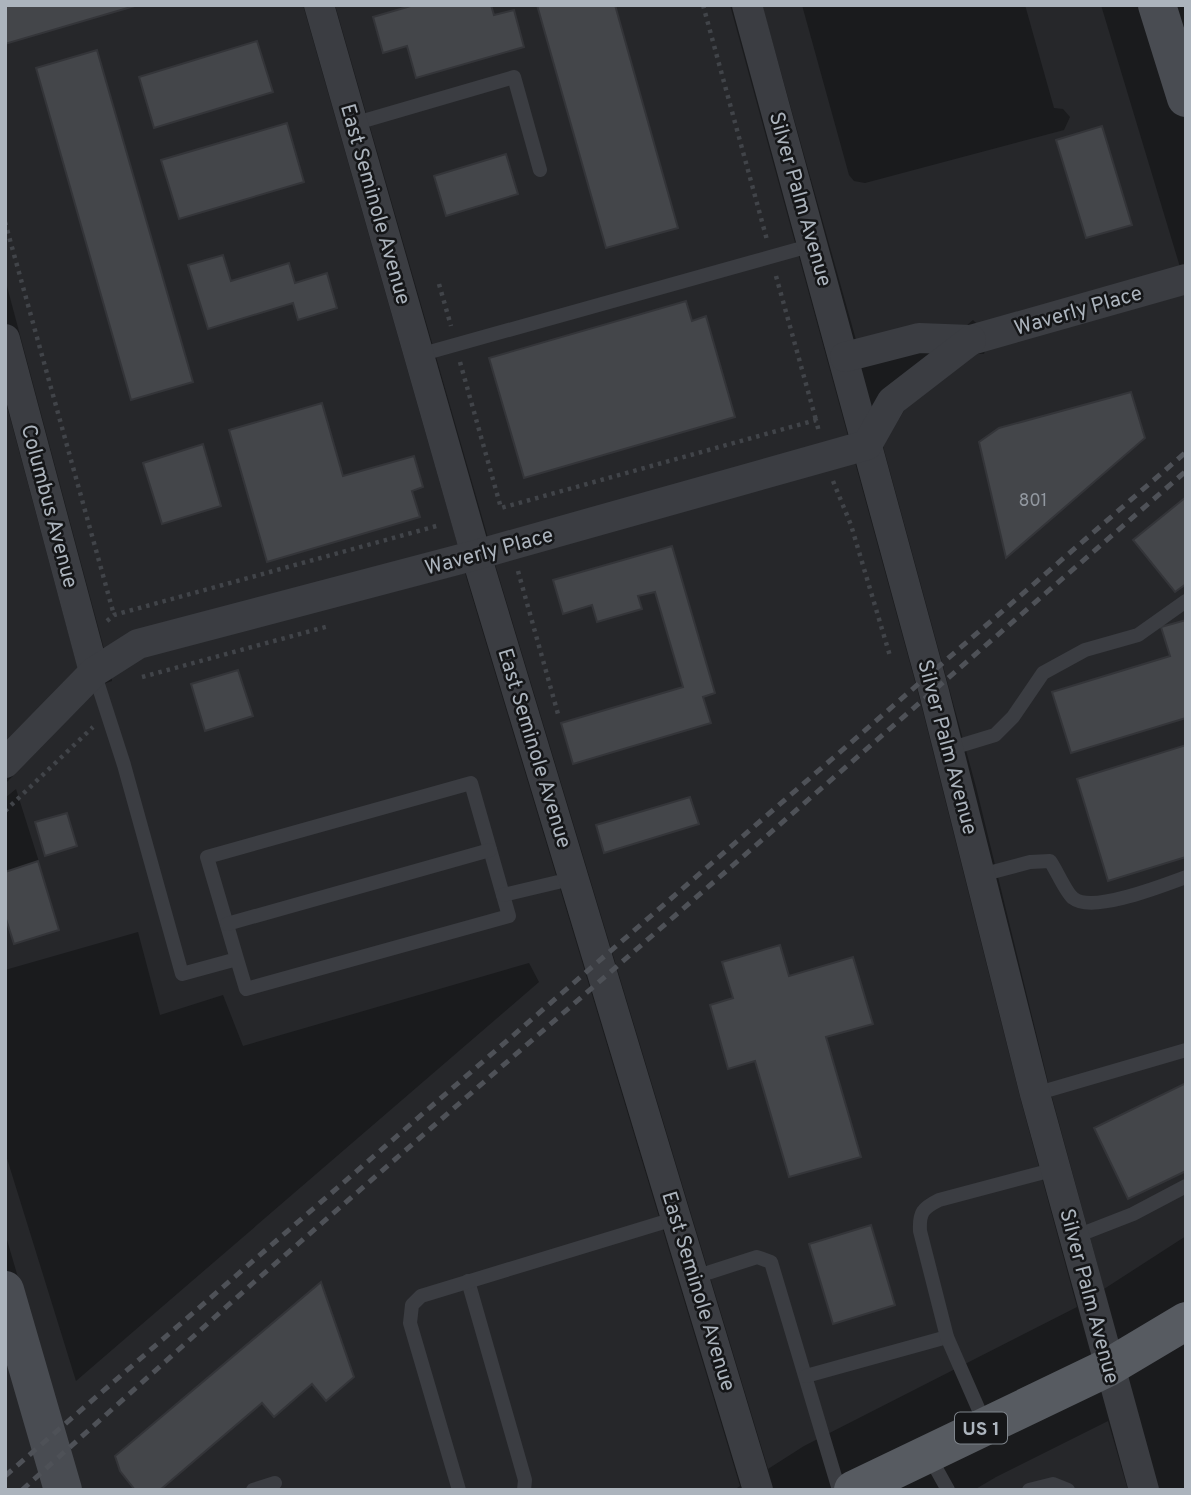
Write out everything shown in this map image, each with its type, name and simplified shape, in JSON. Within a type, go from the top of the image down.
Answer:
[{"type":"main road","name":"US 1","points":[[853,1490],[1109,1367],[1186,1321]]},
{"type":"street","name":"East Seminole Avenue","points":[[319,5],[476,555],[758,1490]]},
{"type":"street","name":"Silver Palm Avenue","points":[[747,5],[845,357],[949,749],[1035,1094],[1144,1490]]},
{"type":"street","points":[[1157,5],[1186,98]]},
{"type":"street","name":"Waverly Place","points":[[845,357],[919,338],[971,340],[1186,279]]},
{"type":"street","name":"Columbus Avenue","points":[[5,339],[94,672]]},
{"type":"street","name":"Waverly Place","points":[[5,763],[94,672],[138,644],[511,546],[867,445],[892,401],[971,340]]},
{"type":"street","points":[[5,1290],[15,1360],[63,1490]]},
{"type":"lane","points":[[353,124],[514,77],[540,170]]},
{"type":"lane","points":[[419,355],[813,245]]},
{"type":"lane","points":[[949,749],[995,735],[1013,717],[1043,673],[1085,650],[1138,635],[1186,601]]},
{"type":"lane","points":[[94,672],[182,974],[237,959]]},
{"type":"lane","points":[[471,783],[509,916],[246,989],[237,959],[207,857],[471,783]]},
{"type":"lane","points":[[227,924],[490,850]]},
{"type":"lane","points":[[981,875],[1030,862],[1050,860],[1072,898],[1084,903],[1133,895],[1186,877]]},
{"type":"lane","points":[[503,895],[575,878]]},
{"type":"lane","points":[[1035,1094],[1186,1050]]},
{"type":"lane","points":[[986,1425],[947,1337],[920,1231],[919,1217],[924,1207],[939,1200],[1056,1169]]},
{"type":"lane","points":[[1074,1237],[1133,1214],[1186,1186]]},
{"type":"lane","points":[[459,1490],[410,1323],[412,1305],[421,1296],[677,1218]]},
{"type":"lane","points":[[695,1277],[757,1257],[771,1262],[839,1490]]},
{"type":"lane","points":[[468,1281],[525,1480],[524,1490]]},
{"type":"lane","points":[[806,1376],[947,1337]]},
{"type":"lane","points":[[927,1453],[948,1490]]},
{"type":"lane","points":[[253,1490],[275,1483]]},
{"type":"lane","points":[[1029,1490],[1053,1484],[1068,1490]]},
{"type":"path","points":[[703,5],[826,456],[851,525],[890,656]]},
{"type":"path","points":[[5,222],[114,615],[816,420]]},
{"type":"path","points":[[439,284],[558,714]]},
{"type":"path","points":[[5,811],[107,713]]},
{"type":"shaded area","points":[[5,5],[303,5],[458,546],[104,649],[5,279]]},
{"type":"shaded area","points":[[335,5],[730,5],[848,436],[488,538]]},
{"type":"shaded area","points":[[762,5],[802,5],[849,175],[854,181],[865,183],[1064,130],[1070,117],[1063,109],[1054,108],[1025,5],[1101,5],[1180,267],[977,324],[973,320],[966,326],[856,340]]},
{"type":"shaded area","points":[[1186,294],[1186,1236],[1104,1289],[1050,1090],[976,787],[883,446],[905,409],[976,354],[984,354],[985,350]]},
{"type":"shaded area","points":[[5,399],[78,669],[5,743]]},
{"type":"shaded area","points":[[855,462],[919,696],[1020,1097],[1077,1307],[804,1446],[768,1469],[495,564]]},
{"type":"shaded area","points":[[465,573],[740,1486],[734,1490],[80,1490],[5,1233],[5,1152],[76,1381],[539,982],[529,963],[243,1046],[223,995],[160,1015],[138,932],[5,970],[5,874],[39,862],[16,789],[5,798],[5,784],[103,684],[112,681],[112,677],[144,656]]},
{"type":"shaded area","points":[[5,1343],[48,1490],[5,1490]]},
{"type":"shaded area","points":[[1108,1421],[1128,1490],[974,1490],[996,1477]]},
{"type":"building","points":[[5,5],[138,5],[5,44]]},
{"type":"building","points":[[414,5],[491,5],[494,15],[514,10],[524,47],[416,78],[407,46],[383,53],[373,17]]},
{"type":"building","points":[[537,5],[615,5],[678,228],[606,248]]},
{"type":"building","points":[[257,41],[273,92],[154,128],[139,77]]},
{"type":"building","points":[[97,50],[193,382],[131,400],[36,68]]},
{"type":"building","points":[[287,123],[304,182],[179,219],[161,160]]},
{"type":"building","points":[[1102,126],[1132,225],[1086,238],[1056,140]]},
{"type":"building","points":[[506,154],[518,194],[446,216],[434,176]]},
{"type":"building","points":[[223,255],[231,281],[289,263],[295,283],[327,273],[337,308],[298,320],[293,303],[208,329],[188,265]]},
{"type":"building","points":[[686,301],[692,321],[706,316],[735,417],[524,478],[489,358]]},
{"type":"building","points":[[1131,392],[1145,438],[1006,558],[979,442],[999,428]]},
{"type":"building","points":[[322,403],[343,476],[414,456],[423,487],[412,491],[420,517],[267,562],[229,430]]},
{"type":"building","points":[[203,444],[221,506],[162,524],[143,463]]},
{"type":"building","points":[[1186,497],[1186,584],[1175,592],[1133,540]]},
{"type":"building","points":[[672,546],[715,693],[703,697],[711,723],[573,764],[561,723],[683,687],[655,592],[638,596],[642,609],[597,622],[592,605],[563,614],[553,580]]},
{"type":"building","points":[[1186,620],[1186,718],[1071,753],[1052,692],[1170,656],[1161,627]]},
{"type":"building","points":[[238,670],[253,716],[205,731],[191,684]]},
{"type":"building","points":[[1186,745],[1186,857],[1108,881],[1077,779]]},
{"type":"building","points":[[690,797],[699,824],[604,853],[596,825]]},
{"type":"building","points":[[67,813],[77,846],[45,856],[35,822]]},
{"type":"building","points":[[38,861],[59,930],[14,944],[5,916],[5,872]]},
{"type":"building","points":[[780,945],[789,976],[853,957],[873,1024],[826,1037],[861,1157],[789,1177],[755,1061],[728,1069],[710,1005],[733,998],[722,962]]},
{"type":"building","points":[[1186,1083],[1186,1171],[1128,1199],[1094,1128]]},
{"type":"building","points":[[871,1225],[895,1305],[833,1324],[809,1244]]},
{"type":"building","points":[[321,1282],[354,1377],[326,1401],[312,1384],[274,1417],[262,1403],[160,1490],[135,1490],[120,1471],[115,1456]]},
{"type":"railway","points":[[5,1476],[1186,452]]},
{"type":"railway","points":[[22,1490],[253,1283],[1186,471]]}]
